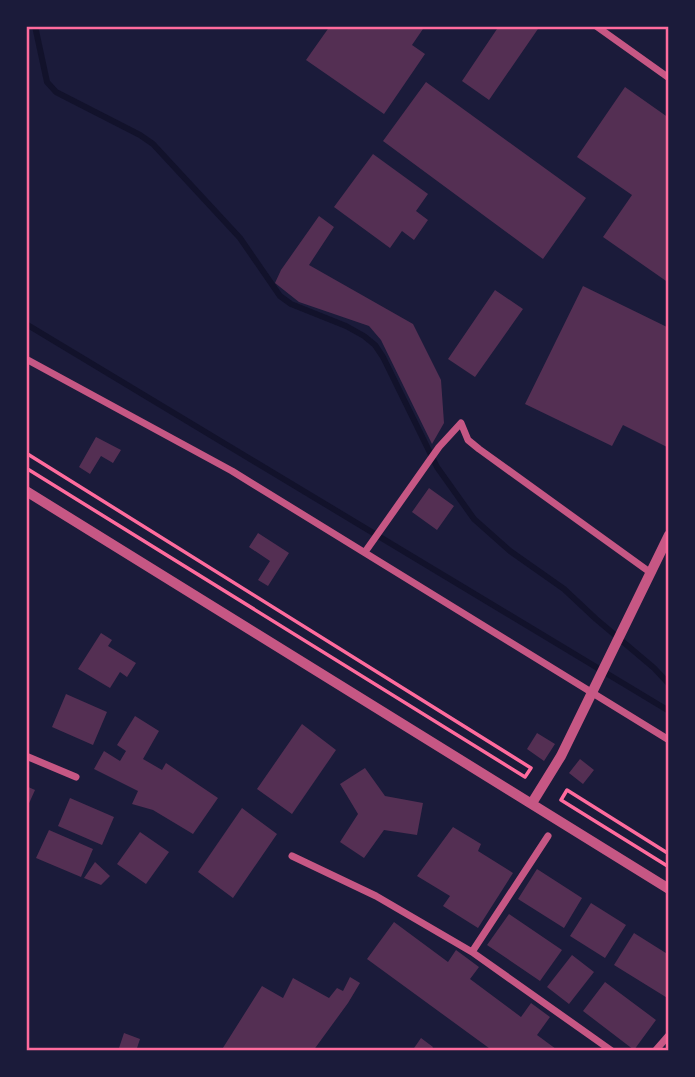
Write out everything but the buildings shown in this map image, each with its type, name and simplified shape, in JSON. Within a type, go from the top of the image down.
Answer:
[{"type":"street","points":[[596,26],[669,78]]},
{"type":"street","points":[[26,359],[232,471],[595,687],[669,740]]},
{"type":"street","points":[[365,552],[439,447],[461,423],[465,435],[479,449],[651,573]]},
{"type":"street","points":[[26,491],[669,889]]},
{"type":"street","points":[[532,803],[561,756],[669,535]]},
{"type":"street","points":[[26,756],[76,777]]},
{"type":"street","points":[[472,952],[548,836]]},
{"type":"street","points":[[292,856],[376,896],[472,952],[612,1051]]},
{"type":"street","points":[[655,1051],[669,1035]]},
{"type":"path","points":[[26,453],[531,768],[525,777],[26,468]]},
{"type":"path","points":[[669,854],[567,790],[561,800],[669,867]]},
{"type":"waterway","points":[[35,26],[47,82],[56,92],[153,144],[240,238],[280,296],[291,304],[346,326],[375,345],[437,467],[474,519],[510,551],[564,589],[669,684]]},
{"type":"waterway","points":[[26,324],[669,711]]}]
